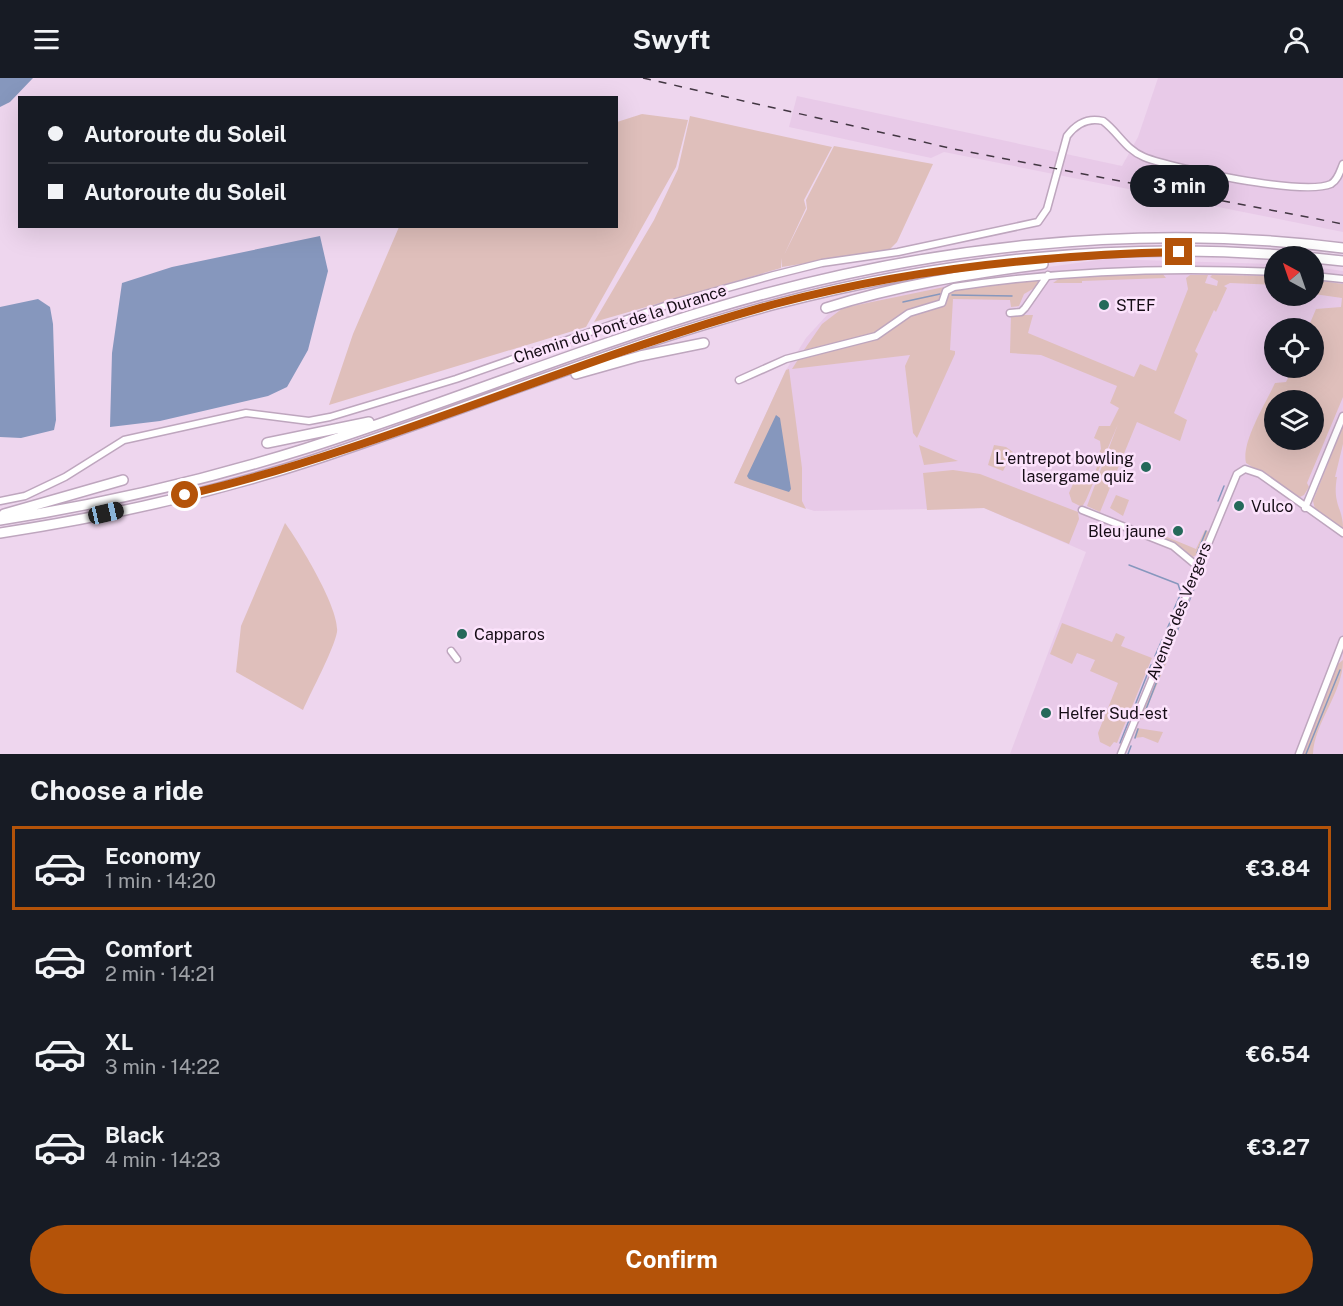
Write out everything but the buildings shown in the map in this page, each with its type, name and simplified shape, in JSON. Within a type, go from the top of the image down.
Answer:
[{"type":"highway","points":[[0,518],[103,501],[201,478],[304,449],[642,331],[814,281],[909,262],[1028,246],[1105,240],[1269,241],[1343,248]]},
{"type":"highway","points":[[0,532],[106,513],[215,488],[309,461],[652,342],[813,295],[923,272],[1012,260],[1090,254],[1179,252],[1264,255]]},
{"type":"highway","points":[[826,308],[889,288],[953,276],[1066,260],[1090,254]]},
{"type":"highway","points":[[1324,259],[1343,261]]},
{"type":"highway","points":[[522,387],[640,356],[704,344]]},
{"type":"highway","points":[[267,443],[396,418]]},
{"type":"highway","points":[[0,518],[123,480]]},
{"type":"street","name":"Chemin du Pont de la Durance","points":[[0,501],[26,496],[65,477],[124,440],[246,413],[309,421],[330,417],[456,379],[673,303],[762,278],[822,263],[898,252],[1038,222],[1047,209],[1066,136],[1074,127],[1087,121],[1103,121],[1129,148],[1143,157],[1225,177],[1300,186],[1331,184],[1343,165]]},
{"type":"street","points":[[739,380],[786,359],[876,336],[909,313],[942,303],[949,288],[1048,275],[1178,270],[1264,273]]},
{"type":"street","points":[[1010,313],[1021,312],[1025,308],[1048,275]]},
{"type":"street","points":[[1324,277],[1343,279]]},
{"type":"street","points":[[1343,416],[1305,508],[1343,533]]},
{"type":"street","name":"Avenue des Vergers","points":[[1121,754],[1234,477],[1240,471],[1250,470],[1260,474],[1305,508]]},
{"type":"street","points":[[1082,510],[1173,546],[1197,566]]},
{"type":"street","points":[[1299,754],[1341,651],[1343,640]]},
{"type":"street","points":[[451,651],[457,659]]},
{"type":"shaded area","points":[[1158,78],[1343,78],[1343,232],[944,152],[931,158],[789,127],[797,96],[1122,166],[1138,137]]},
{"type":"shaded area","points":[[642,114],[688,120],[676,167],[586,327],[329,405],[353,334],[399,228],[618,228],[618,122]]},
{"type":"shaded area","points":[[690,116],[832,147],[804,200],[806,208],[784,255],[807,209],[806,200],[834,146],[933,164],[897,242],[889,250],[782,267],[782,258],[781,268],[594,322],[654,220],[678,169]]},
{"type":"shaded area","points":[[1106,259],[1264,264],[1264,306],[1324,306],[1324,268],[1343,271],[1343,754],[1010,754],[1086,552],[984,508],[814,511],[734,483],[786,370],[806,338],[827,315],[841,305],[963,279]]},
{"type":"shaded area","points":[[1162,273],[1166,278],[1053,283],[1060,278]]},
{"type":"shaded area","points":[[1190,275],[1208,275],[1205,283],[1217,286],[1218,281],[1210,277],[1212,275],[1264,276],[1264,285],[1230,283],[1224,286],[1227,288],[1195,351],[1198,354],[1174,413],[1187,420],[1180,441],[1137,422],[1100,512],[1087,506],[1118,424],[1082,507],[1072,502],[1069,493],[1076,477],[1092,480],[1097,467],[1085,458],[1086,455],[1096,459],[1101,449],[1100,441],[1094,438],[1099,426],[1110,426],[1119,408],[1110,403],[1117,386],[1041,355],[1010,353],[1011,315],[1033,315],[1028,333],[1134,377],[1140,364],[1156,371],[1188,289],[1186,278]]},
{"type":"shaded area","points":[[1041,278],[1038,286],[1024,294],[1019,306],[1011,307],[1010,300],[953,299],[950,350],[955,351],[955,354],[917,438],[913,433],[905,366],[910,355],[792,369],[799,358],[879,338],[910,314],[940,308],[953,289]]},
{"type":"shaded area","points":[[1324,281],[1343,284],[1343,397],[1324,442],[1324,390],[1272,390],[1275,383],[1286,382],[1288,378],[1324,378],[1324,318],[1312,318],[1316,309],[1341,307],[1342,298],[1324,295]]},
{"type":"shaded area","points":[[949,286],[943,290],[941,300],[910,310],[880,332],[804,350],[822,324],[843,308]]},
{"type":"shaded area","points":[[789,369],[802,468],[802,501],[806,509],[734,483],[786,370]]},
{"type":"shaded area","points":[[1264,406],[1264,450],[1321,450],[1307,483],[1309,487],[1300,497],[1246,463],[1247,444]]},
{"type":"shaded area","points":[[1343,426],[1343,444],[1335,477],[1337,477],[1336,494],[1343,528],[1315,509],[1313,501]]},
{"type":"shaded area","points":[[919,445],[958,461],[924,465]]},
{"type":"shaded area","points":[[994,445],[1006,447],[1013,452],[1003,471],[988,465]]},
{"type":"shaded area","points":[[953,470],[980,474],[1078,512],[1079,519],[1069,544],[984,508],[927,510],[923,473]]},
{"type":"shaded area","points":[[1116,495],[1129,500],[1123,516],[1110,508]]},
{"type":"shaded area","points":[[285,523],[326,592],[336,621],[337,632],[332,649],[303,710],[236,672],[241,626]]},
{"type":"shaded area","points":[[1205,530],[1209,532],[1199,553],[1193,557],[1182,548],[1154,535],[1155,532],[1196,549]]},
{"type":"shaded area","points":[[1062,623],[1112,642],[1116,633],[1125,637],[1121,646],[1152,658],[1117,743],[1114,742],[1110,747],[1100,742],[1098,733],[1118,683],[1090,671],[1095,660],[1077,653],[1072,664],[1050,654]]},
{"type":"shaded area","points":[[1166,654],[1170,654],[1142,720],[1141,715]]},
{"type":"shaded area","points":[[1343,660],[1342,672],[1318,731],[1313,754],[1302,754],[1338,664]]},
{"type":"shaded area","points":[[1137,728],[1163,732],[1158,743],[1143,737],[1134,738]]},
{"type":"water","points":[[0,78],[33,78],[10,102],[0,107]]},
{"type":"water","points":[[320,236],[328,271],[308,350],[287,387],[268,396],[160,421],[110,427],[112,353],[122,283],[172,267]]},
{"type":"water","points":[[38,299],[50,307],[53,324],[56,420],[54,430],[21,438],[0,437],[0,307]]},
{"type":"water","points":[[776,415],[780,418],[791,489],[789,492],[749,479],[747,476]]},
{"type":"waterway","points":[[903,302],[940,294]]},
{"type":"waterway","points":[[952,295],[1012,296]]},
{"type":"waterway","points":[[1218,501],[1224,486]]},
{"type":"waterway","points":[[1197,553],[1206,531]]},
{"type":"waterway","points":[[1129,565],[1178,584],[1181,593],[1174,609]]},
{"type":"waterway","points":[[1174,639],[1194,589]]},
{"type":"waterway","points":[[1167,629],[1171,620]]},
{"type":"waterway","points":[[1155,656],[1162,640]]},
{"type":"waterway","points":[[1143,717],[1167,655]]},
{"type":"waterway","points":[[1120,743],[1151,665]]},
{"type":"waterway","points":[[1306,754],[1340,670]]},
{"type":"waterway","points":[[1135,738],[1138,729]]},
{"type":"waterway","points":[[1128,754],[1131,746]]},
{"type":"railway","points":[[643,78],[954,149],[1343,224]]},
{"type":"place","name":"STEF","points":[[1104,305]]},
{"type":"place","name":"L'entrepot bowling lasergame quiz","points":[[1146,467]]},
{"type":"place","name":"Vulco","points":[[1239,506]]},
{"type":"place","name":"Bleu jaune","points":[[1178,531]]},
{"type":"place","name":"Capparos","points":[[462,634]]},
{"type":"place","name":"Helfer Sud-est","points":[[1046,713]]},
{"type":"route","points":[[185,495],[309,461],[642,345],[774,304],[923,272],[1012,260],[1090,254],[1179,252]]}]
